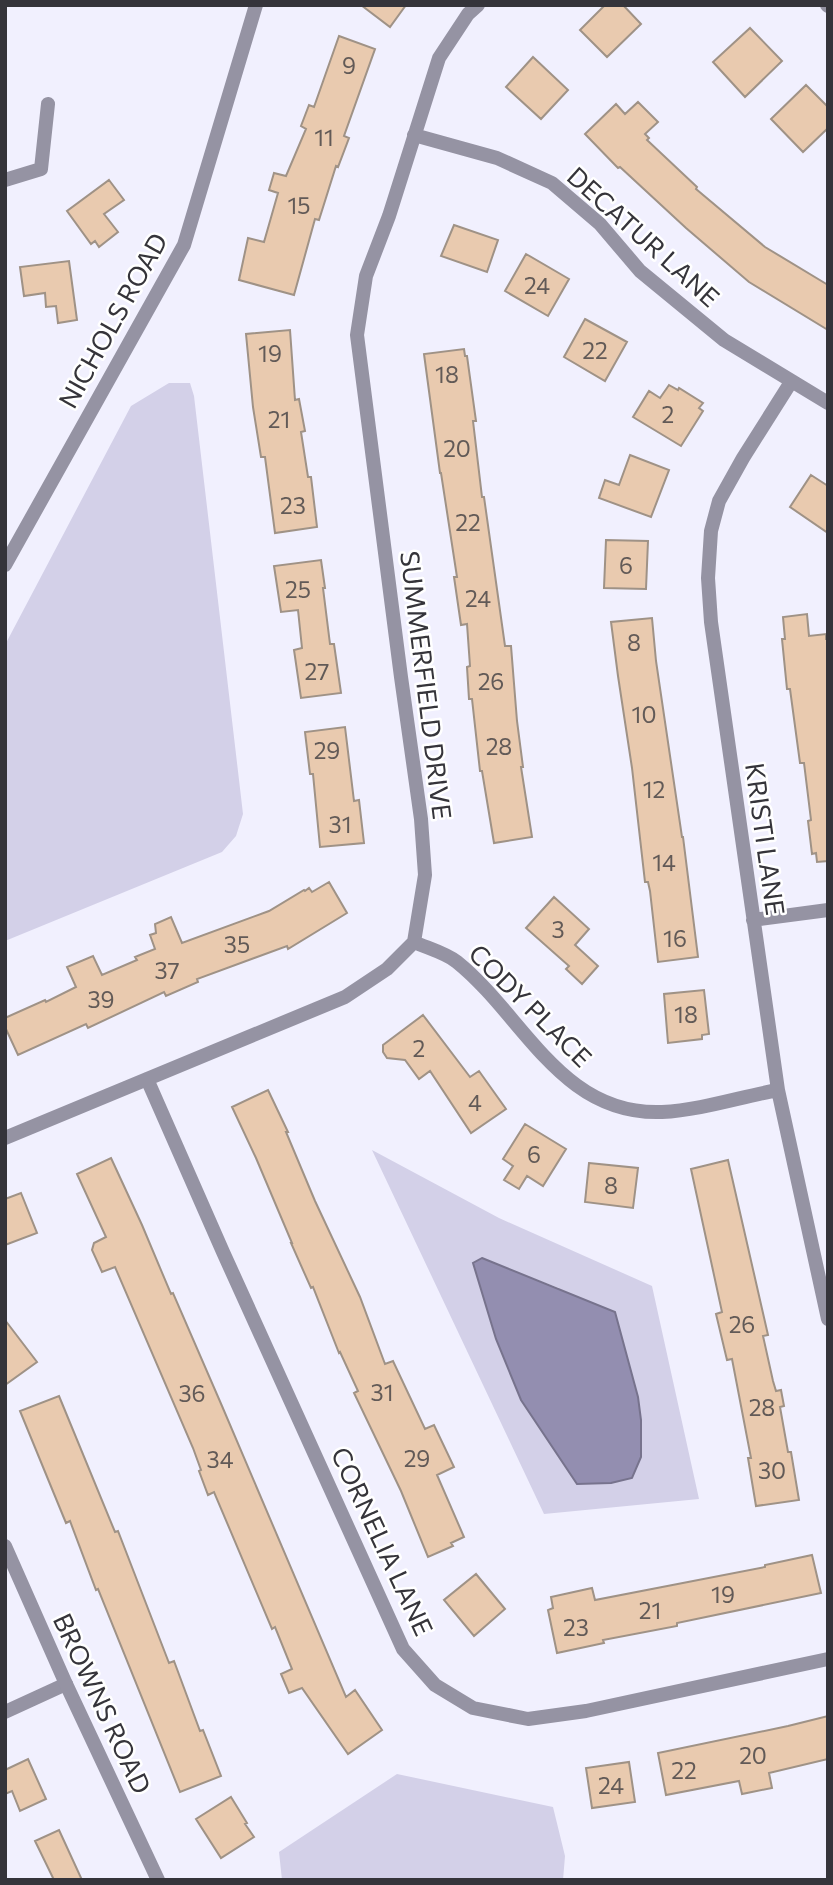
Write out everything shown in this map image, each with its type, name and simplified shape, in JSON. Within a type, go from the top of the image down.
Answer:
[{"type":"street","name":"NICHOLS ROAD","points":[[5,565],[184,245],[256,5]]},
{"type":"street","name":"SUMMERFIELD DRIVE","points":[[414,942],[425,875],[421,820],[357,335],[366,276],[389,216],[439,58],[468,13],[478,5]]},
{"type":"street","points":[[5,180],[41,169],[48,104]]},
{"type":"street","name":"DECATUR LANE","points":[[414,135],[497,158],[552,183],[600,224],[640,271],[724,340],[828,403]]},
{"type":"street","name":"KRISTI LANE","points":[[791,382],[719,501],[711,531],[708,578],[711,622],[778,1090],[828,1319]]},
{"type":"street","points":[[753,920],[828,910]]},
{"type":"street","points":[[5,1138],[345,997],[387,969],[414,942]]},
{"type":"street","name":"CODY PLACE","points":[[414,942],[456,961],[492,996],[529,1041],[567,1079],[594,1096],[627,1109],[661,1112],[778,1090]]},
{"type":"street","name":"CORNELIA LANE","points":[[148,1079],[223,1252],[403,1649],[435,1685],[473,1707],[528,1719],[586,1711],[828,1659]]},
{"type":"street","name":"BROWNS ROAD","points":[[5,1546],[158,1880]]},
{"type":"street","points":[[5,1712],[66,1684]]},
{"type":"shaded area","points":[[169,383],[190,383],[194,396],[243,814],[236,836],[222,852],[5,941],[5,645],[131,406]]},
{"type":"shaded area","points":[[372,1150],[499,1218],[652,1286],[699,1499],[544,1514]],"holes":[[[482,1259],[559,1288],[521,1400],[496,1339],[473,1263]]]},
{"type":"shaded area","points":[[482,1258],[615,1312],[638,1397],[641,1420],[641,1457],[632,1478],[611,1483],[577,1484],[521,1400],[496,1339],[473,1263]]},
{"type":"shaded area","points":[[397,1774],[553,1807],[565,1856],[563,1880],[282,1880],[279,1852]]},
{"type":"building","points":[[361,5],[406,5],[390,27]]},
{"type":"building","points":[[605,5],[623,5],[641,24],[607,57],[580,30]]},
{"type":"building","points":[[750,28],[782,61],[745,97],[713,62]]},
{"type":"building","points":[[339,36],[375,49],[344,136],[349,138],[338,167],[336,166],[319,220],[315,219],[294,295],[239,280],[248,238],[264,242],[278,193],[269,190],[274,173],[286,176],[306,129],[301,126],[309,105],[314,107]]},
{"type":"building","points":[[533,57],[568,90],[541,119],[506,87]]},
{"type":"building","points":[[806,85],[828,107],[828,128],[803,152],[771,119]]},
{"type":"building","points":[[638,102],[658,122],[645,134],[649,138],[647,140],[697,187],[696,189],[765,247],[828,285],[828,330],[749,282],[618,168],[585,134],[616,104],[625,114]]},
{"type":"building","points":[[109,180],[124,200],[104,214],[118,232],[99,247],[95,241],[91,244],[67,211]]},
{"type":"building","points":[[454,225],[498,240],[487,272],[441,256]]},
{"type":"building","points":[[526,254],[569,279],[548,316],[505,291]]},
{"type":"building","points":[[69,261],[77,320],[58,323],[56,306],[46,307],[45,293],[24,296],[20,267]]},
{"type":"building","points":[[585,319],[627,342],[605,381],[564,357]]},
{"type":"building","points":[[290,330],[295,400],[299,399],[305,431],[301,432],[308,477],[311,477],[317,527],[275,533],[265,457],[261,457],[253,407],[246,334]]},
{"type":"building","points":[[464,349],[476,421],[473,421],[482,497],[505,646],[511,646],[521,767],[532,837],[494,843],[480,771],[472,699],[469,699],[467,624],[461,625],[454,577],[457,577],[424,354]]},
{"type":"building","points":[[669,385],[703,403],[699,408],[703,411],[681,446],[633,417],[649,391],[660,398]]},
{"type":"building","points":[[630,455],[669,470],[651,517],[599,498],[605,480],[619,485]]},
{"type":"building","points":[[811,475],[828,486],[828,533],[790,507]]},
{"type":"building","points":[[606,540],[648,541],[646,589],[604,588]]},
{"type":"building","points":[[321,560],[330,644],[334,644],[341,693],[301,698],[294,650],[302,648],[298,610],[281,612],[274,566]]},
{"type":"building","points":[[807,614],[809,636],[826,634],[828,639],[828,861],[817,862],[816,853],[812,854],[804,763],[800,763],[790,689],[787,689],[782,639],[785,639],[783,617]]},
{"type":"building","points":[[652,618],[698,957],[658,962],[611,622]]},
{"type":"building","points":[[345,727],[354,801],[359,800],[364,843],[320,847],[313,774],[310,774],[305,732]]},
{"type":"building","points":[[329,882],[347,913],[288,949],[287,946],[197,979],[198,982],[166,996],[164,992],[88,1028],[86,1024],[18,1055],[5,1027],[5,1018],[76,987],[67,967],[93,956],[102,975],[155,949],[150,935],[156,933],[155,924],[171,917],[182,943],[269,911],[304,890],[309,888],[312,892]]},
{"type":"building","points":[[554,897],[589,929],[575,945],[598,966],[582,984],[566,969],[569,966],[526,928]]},
{"type":"building","points":[[704,990],[709,1034],[702,1035],[702,1039],[668,1043],[664,994]]},
{"type":"building","points":[[423,1015],[470,1077],[479,1071],[506,1109],[471,1133],[430,1071],[419,1079],[405,1060],[387,1058],[383,1052],[383,1045]]},
{"type":"building","points":[[268,1090],[315,1201],[360,1297],[385,1364],[393,1361],[425,1429],[434,1425],[454,1467],[437,1475],[464,1537],[451,1543],[453,1546],[428,1557],[401,1491],[354,1393],[358,1391],[339,1353],[313,1287],[311,1288],[232,1107]]},
{"type":"building","points":[[525,1124],[566,1149],[543,1186],[527,1176],[519,1189],[504,1180],[513,1166],[503,1159]]},
{"type":"building","points":[[111,1158],[171,1294],[173,1293],[346,1697],[355,1690],[382,1730],[348,1754],[302,1688],[289,1693],[281,1674],[292,1669],[275,1627],[272,1629],[214,1492],[208,1495],[193,1448],[115,1267],[102,1272],[92,1250],[94,1243],[106,1237],[77,1174]]},
{"type":"building","points":[[728,1160],[768,1335],[763,1336],[773,1381],[776,1391],[781,1390],[784,1406],[780,1407],[799,1500],[756,1506],[748,1458],[751,1458],[732,1359],[727,1360],[716,1314],[722,1312],[691,1169]]},
{"type":"building","points":[[589,1163],[638,1168],[633,1208],[585,1202]]},
{"type":"building","points":[[21,1193],[37,1233],[5,1245],[5,1199]]},
{"type":"building","points":[[5,1320],[37,1362],[5,1385]]},
{"type":"building","points":[[59,1396],[115,1532],[118,1531],[169,1663],[174,1661],[200,1731],[203,1730],[221,1776],[180,1792],[70,1521],[66,1523],[20,1411]]},
{"type":"building","points":[[812,1555],[821,1593],[677,1623],[677,1626],[603,1640],[604,1643],[557,1653],[548,1610],[553,1608],[551,1597],[592,1588],[595,1600],[765,1567]]},
{"type":"building","points":[[476,1574],[505,1609],[474,1636],[444,1600]]},
{"type":"building","points":[[828,1716],[828,1759],[769,1773],[772,1788],[742,1794],[739,1781],[666,1795],[658,1753]]},
{"type":"building","points":[[28,1759],[46,1799],[20,1811],[12,1791],[5,1794],[5,1770]]},
{"type":"building","points":[[629,1762],[635,1802],[592,1808],[586,1768]]},
{"type":"building","points":[[231,1797],[254,1837],[221,1858],[196,1819]]},
{"type":"building","points":[[59,1830],[82,1880],[54,1880],[35,1841]]}]
